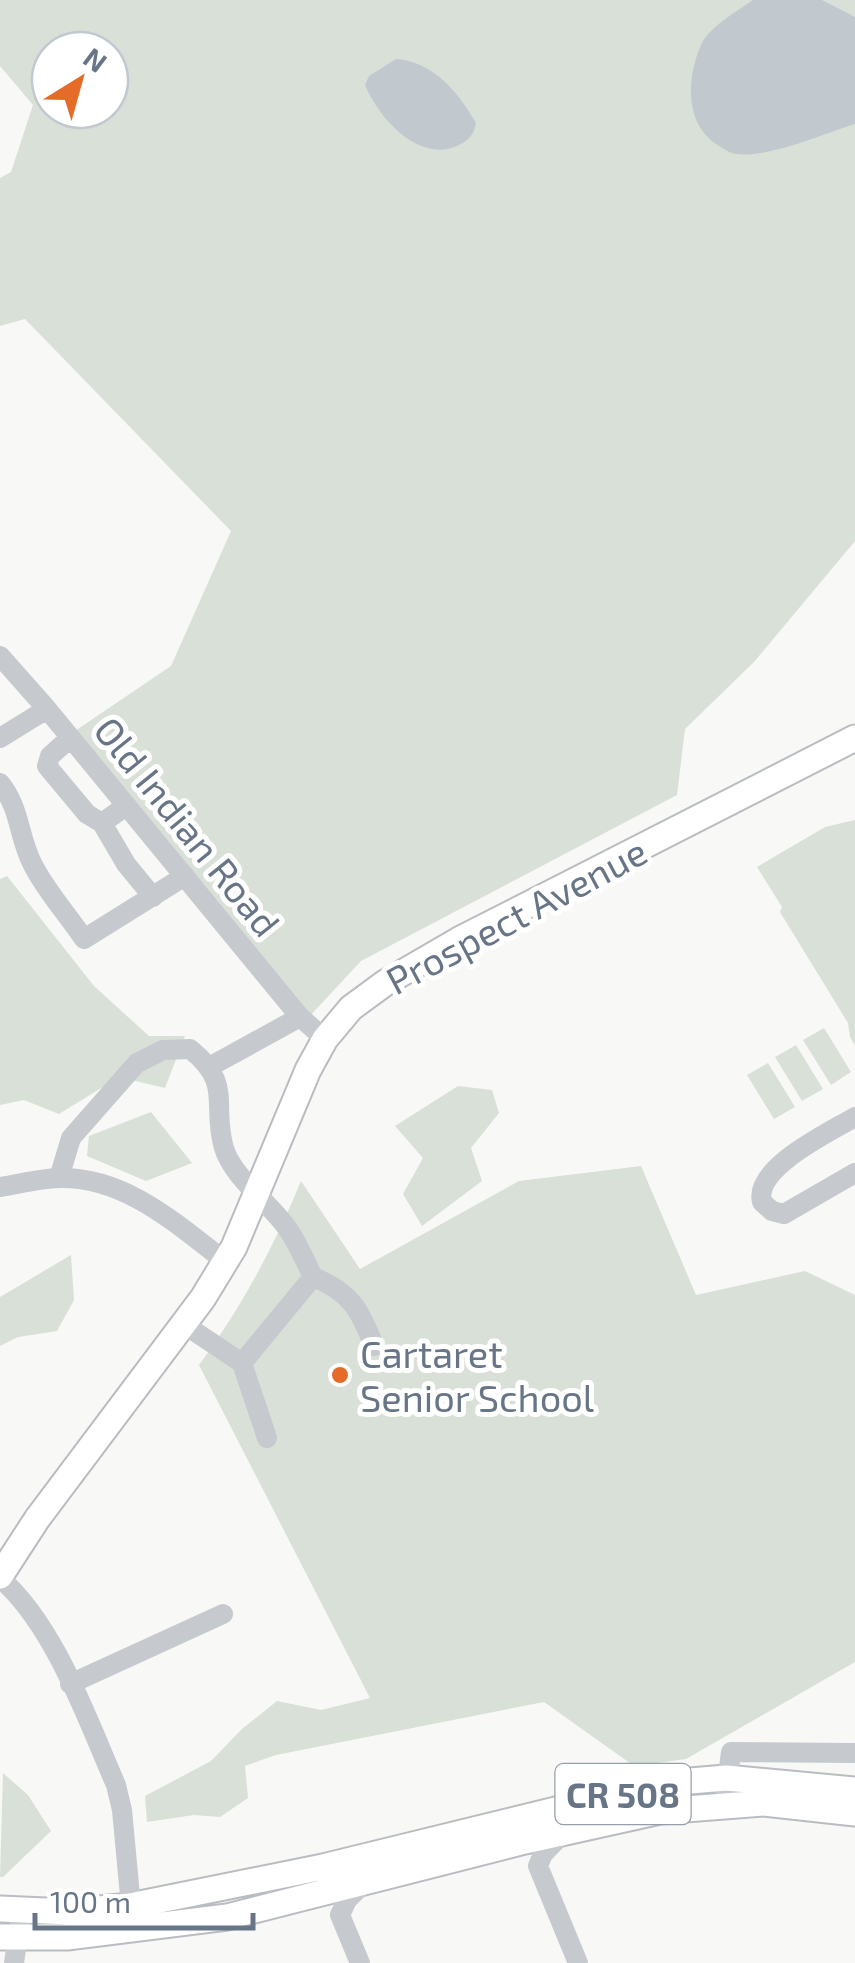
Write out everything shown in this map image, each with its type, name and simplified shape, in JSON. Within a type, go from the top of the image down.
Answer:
[{"type":"main road","name":"Prospect Avenue","points":[[0,1577],[36,1519],[185,1325],[226,1261],[296,1095],[325,1039],[368,995],[414,965],[855,738]]},
{"type":"main road","name":"CR 508","points":[[326,1878],[367,1880],[666,1783],[726,1778],[855,1790]]},
{"type":"main road","name":"CR 508","points":[[11,1946],[326,1878],[523,1830],[564,1832],[660,1811],[727,1804],[855,1813]]},
{"type":"main road","name":"CR 508","points":[[10,1909],[132,1918]]},
{"type":"street","name":"Old Indian Road","points":[[0,656],[300,1017],[325,1039]]},
{"type":"street","points":[[0,738],[47,709]]},
{"type":"street","points":[[70,738],[50,756],[47,766],[86,814],[102,823],[126,864],[153,898]]},
{"type":"street","points":[[0,784],[17,810],[33,866],[84,939],[184,876]]},
{"type":"street","points":[[102,823],[126,806]]},
{"type":"street","points":[[211,1066],[300,1017]]},
{"type":"street","points":[[60,1178],[71,1138],[137,1063],[163,1050],[190,1049],[211,1066],[220,1103],[224,1152],[256,1196],[286,1226],[313,1277],[347,1295],[374,1346]]},
{"type":"street","points":[[855,1117],[785,1160],[767,1179],[760,1194],[767,1208],[778,1214],[855,1172]]},
{"type":"street","points":[[0,1187],[60,1178],[104,1183],[164,1215],[226,1261]]},
{"type":"street","points":[[242,1364],[313,1277]]},
{"type":"street","points":[[185,1325],[242,1364],[267,1438]]},
{"type":"street","points":[[0,1577],[23,1602],[70,1684],[120,1799],[132,1918]]},
{"type":"street","points":[[70,1684],[223,1614]]},
{"type":"street","points":[[727,1804],[731,1752],[855,1754]]},
{"type":"street","points":[[564,1832],[543,1854],[538,1866],[578,1963]]},
{"type":"street","points":[[360,1963],[340,1914],[347,1900],[367,1880]]},
{"type":"street","points":[[10,1909],[11,1946]]},
{"type":"shaded area","points":[[0,0],[855,0],[855,541],[754,662],[685,729],[677,795],[361,961],[308,1018],[69,735],[171,666],[231,531],[25,319],[0,326],[0,178],[11,172],[30,114],[30,130],[130,130],[130,30],[30,30],[30,101],[0,66]]},
{"type":"shaded area","points":[[753,0],[822,0],[855,17],[855,124],[780,149],[749,154],[731,152],[706,135],[698,124],[691,98],[696,58],[711,32]]},
{"type":"shaded area","points":[[396,59],[422,66],[453,90],[476,123],[467,140],[442,150],[428,148],[414,143],[390,123],[365,85],[369,76]]},
{"type":"shaded area","points":[[855,820],[855,1046],[848,1023],[757,867],[825,827]]},
{"type":"shaded area","points":[[7,876],[94,986],[149,1036],[185,1036],[165,1088],[119,1077],[59,1114],[24,1100],[0,1105],[0,879]]},
{"type":"shaded area","points":[[824,1028],[851,1072],[831,1085],[803,1040]]},
{"type":"shaded area","points":[[796,1045],[823,1089],[802,1101],[775,1057]]},
{"type":"shaded area","points":[[768,1063],[795,1107],[774,1119],[747,1075]]},
{"type":"shaded area","points":[[458,1086],[492,1090],[499,1113],[471,1148],[482,1181],[422,1226],[403,1194],[423,1158],[395,1126]]},
{"type":"shaded area","points":[[151,1112],[192,1163],[146,1181],[87,1156],[89,1136]]},
{"type":"shaded area","points":[[641,1166],[696,1295],[805,1271],[855,1295],[855,1662],[686,1759],[634,1766],[544,1702],[276,1755],[245,1766],[248,1798],[220,1817],[194,1815],[147,1822],[145,1796],[211,1761],[277,1701],[321,1710],[370,1698],[199,1365],[256,1276],[301,1181],[360,1269],[519,1181]]},
{"type":"shaded area","points":[[71,1255],[74,1300],[57,1331],[18,1337],[0,1346],[0,1297]]},
{"type":"shaded area","points":[[3,1773],[28,1795],[51,1831],[0,1877]]},
{"type":"place","name":"Cartaret Senior School","points":[[340,1375]]}]
